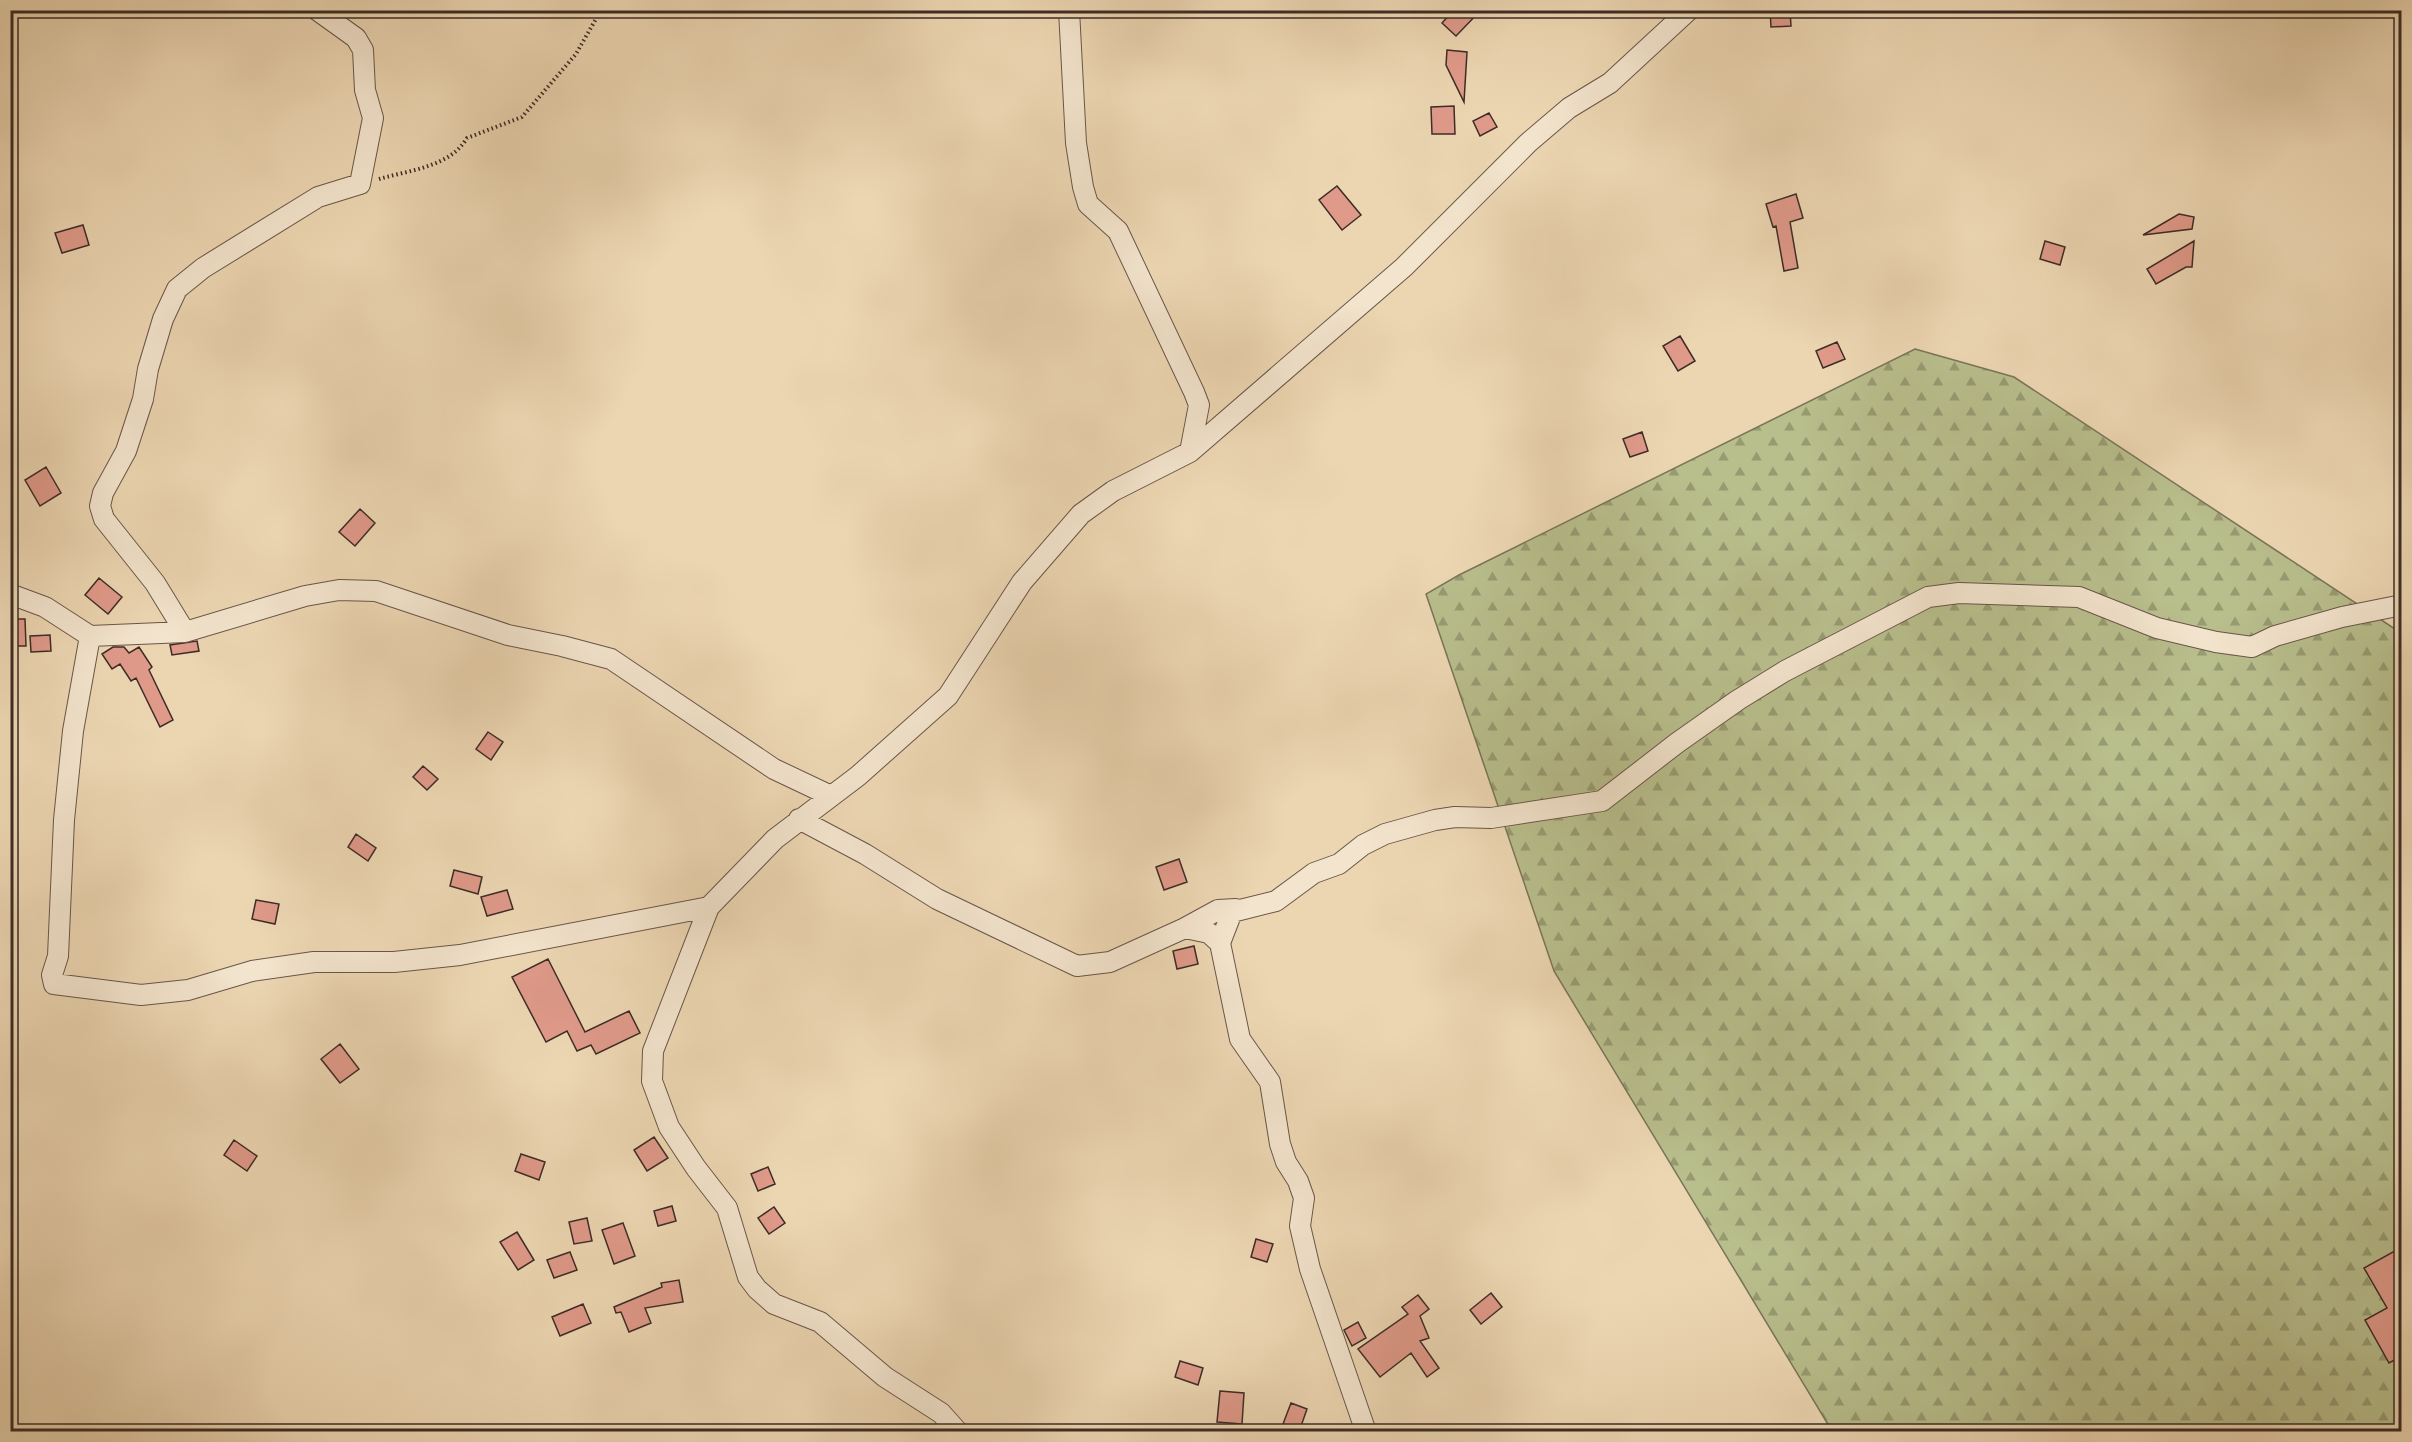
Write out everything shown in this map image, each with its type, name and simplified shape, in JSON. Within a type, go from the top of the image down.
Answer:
[{"type":"street","points":[[184,632],[155,583],[104,519],[99,506],[103,493],[126,451],[143,399],[148,369],[163,319],[177,289],[203,268],[318,197],[360,184],[373,118],[365,90],[363,50],[356,38],[317,10]]},
{"type":"street","points":[[1069,10],[1076,143],[1083,187],[1088,204],[1118,231],[1194,392],[1199,405],[1190,452]]},
{"type":"street","points":[[958,1431],[954,1424],[941,1413],[885,1377],[820,1322],[774,1304],[757,1289],[748,1277],[728,1208],[696,1168],[669,1127],[652,1081],[652,1051],[709,907],[776,839],[906,735],[948,696],[1023,582],[1081,514],[1113,490],[1190,452],[1404,267],[1528,142],[1569,108],[1610,83],[1689,10]]},
{"type":"street","points":[[10,594],[45,607],[90,636],[184,632],[305,596],[339,590],[376,591],[508,635],[611,659],[774,769],[831,796]]},
{"type":"street","points":[[799,819],[865,854],[937,900],[1077,966],[1110,962],[1218,910],[1268,905],[1314,873],[1339,864],[1363,845],[1385,834],[1434,820],[1455,817],[1491,818],[1602,801],[1738,700],[1785,671],[1928,597],[1959,593],[2079,597],[2157,628],[2216,642],[2252,647],[2275,636],[2342,616],[2402,604]]},
{"type":"street","points":[[90,636],[73,731],[64,820],[58,956],[52,980],[54,984],[141,995],[188,990],[252,971],[314,962],[394,962],[460,955],[709,907]]},
{"type":"street","points":[[1236,909],[1228,918],[1220,944],[1240,1039],[1270,1082],[1280,1144],[1286,1162],[1298,1181],[1304,1198],[1300,1226],[1310,1269],[1366,1431]]},
{"type":"street","points":[[1185,927],[1209,933],[1220,944]]},
{"type":"path","points":[[360,184],[447,159],[460,150],[467,138],[522,117],[576,54],[601,10]]},
{"type":"green space","points":[[1915,349],[2014,377],[2401,633],[2401,1431],[1832,1431],[1554,971],[1426,594],[1459,575]]},
{"type":"building","points":[[1454,10],[1481,10],[1456,36],[1442,23]]},
{"type":"building","points":[[1770,10],[1790,10],[1791,26],[1771,27]]},
{"type":"building","points":[[1447,50],[1467,52],[1464,102],[1446,65]]},
{"type":"building","points":[[1454,106],[1455,134],[1432,134],[1431,107]]},
{"type":"building","points":[[1489,113],[1497,127],[1480,136],[1473,121]]},
{"type":"building","points":[[1337,186],[1361,215],[1342,230],[1319,200]]},
{"type":"building","points":[[1796,194],[1803,218],[1790,222],[1798,268],[1784,271],[1776,226],[1773,227],[1766,204]]},
{"type":"building","points":[[2179,214],[2194,217],[2192,229],[2143,235]]},
{"type":"building","points":[[83,225],[89,245],[62,253],[55,233]]},
{"type":"building","points":[[2045,241],[2065,247],[2060,265],[2040,259]]},
{"type":"building","points":[[2194,241],[2192,267],[2186,267],[2156,284],[2147,269]]},
{"type":"building","points":[[1680,336],[1695,361],[1678,371],[1663,346]]},
{"type":"building","points":[[1837,342],[1845,359],[1823,368],[1816,351]]},
{"type":"building","points":[[1642,432],[1648,451],[1630,457],[1623,439]]},
{"type":"building","points":[[46,467],[61,493],[40,506],[25,480]]},
{"type":"building","points":[[360,509],[375,523],[355,546],[339,532]]},
{"type":"building","points":[[99,578],[122,597],[108,614],[85,595]]},
{"type":"building","points":[[10,619],[25,619],[26,646],[10,646]]},
{"type":"building","points":[[50,635],[51,651],[31,652],[30,636]]},
{"type":"building","points":[[197,641],[199,651],[172,655],[170,645]]},
{"type":"building","points":[[113,647],[124,647],[129,653],[139,647],[152,667],[149,670],[173,720],[160,727],[136,678],[131,681],[120,664],[112,669],[102,654]]},
{"type":"building","points":[[488,732],[503,742],[491,760],[476,749]]},
{"type":"building","points":[[423,766],[438,779],[427,790],[413,777]]},
{"type":"building","points":[[356,834],[376,848],[368,861],[348,847]]},
{"type":"building","points":[[1179,859],[1187,882],[1164,890],[1156,867]]},
{"type":"building","points":[[454,870],[482,877],[478,894],[450,886]]},
{"type":"building","points":[[507,890],[513,909],[487,916],[481,897]]},
{"type":"building","points":[[256,900],[279,904],[275,924],[252,919]]},
{"type":"building","points":[[1194,946],[1198,964],[1177,969],[1173,951]]},
{"type":"building","points":[[548,959],[585,1032],[629,1011],[640,1033],[596,1054],[591,1045],[577,1051],[567,1031],[546,1042],[512,977]]},
{"type":"building","points":[[340,1044],[359,1069],[340,1083],[321,1059]]},
{"type":"building","points":[[654,1137],[668,1158],[647,1171],[634,1150]]},
{"type":"building","points":[[234,1140],[257,1156],[247,1171],[224,1155]]},
{"type":"building","points":[[521,1154],[545,1162],[539,1180],[515,1171]]},
{"type":"building","points":[[768,1167],[775,1184],[758,1191],[751,1174]]},
{"type":"building","points":[[672,1206],[676,1221],[658,1226],[654,1211]]},
{"type":"building","points":[[774,1207],[785,1223],[769,1234],[758,1218]]},
{"type":"building","points":[[587,1218],[592,1241],[574,1244],[569,1222]]},
{"type":"building","points":[[623,1223],[635,1256],[614,1264],[602,1230]]},
{"type":"building","points":[[517,1232],[534,1260],[518,1270],[500,1242]]},
{"type":"building","points":[[1256,1239],[1273,1244],[1267,1262],[1251,1257]]},
{"type":"building","points":[[2402,1247],[2402,1356],[2389,1363],[2365,1320],[2387,1308],[2364,1268]]},
{"type":"building","points":[[570,1252],[577,1270],[554,1278],[547,1260]]},
{"type":"building","points":[[679,1280],[683,1302],[645,1308],[651,1323],[629,1332],[621,1312],[616,1313],[614,1307],[662,1287],[661,1283]]},
{"type":"building","points":[[1491,1293],[1502,1307],[1481,1324],[1470,1310]]},
{"type":"building","points":[[1418,1295],[1429,1309],[1420,1316],[1429,1338],[1420,1341],[1439,1368],[1427,1377],[1411,1353],[1380,1377],[1358,1349],[1408,1314],[1402,1307]]},
{"type":"building","points":[[583,1304],[591,1323],[560,1336],[552,1317]]},
{"type":"building","points":[[1358,1322],[1366,1338],[1352,1346],[1344,1330]]},
{"type":"building","points":[[1180,1361],[1203,1368],[1198,1385],[1175,1377]]},
{"type":"building","points":[[1220,1391],[1244,1393],[1242,1424],[1217,1422]]},
{"type":"building","points":[[1291,1403],[1307,1409],[1300,1429],[1283,1424]]}]
